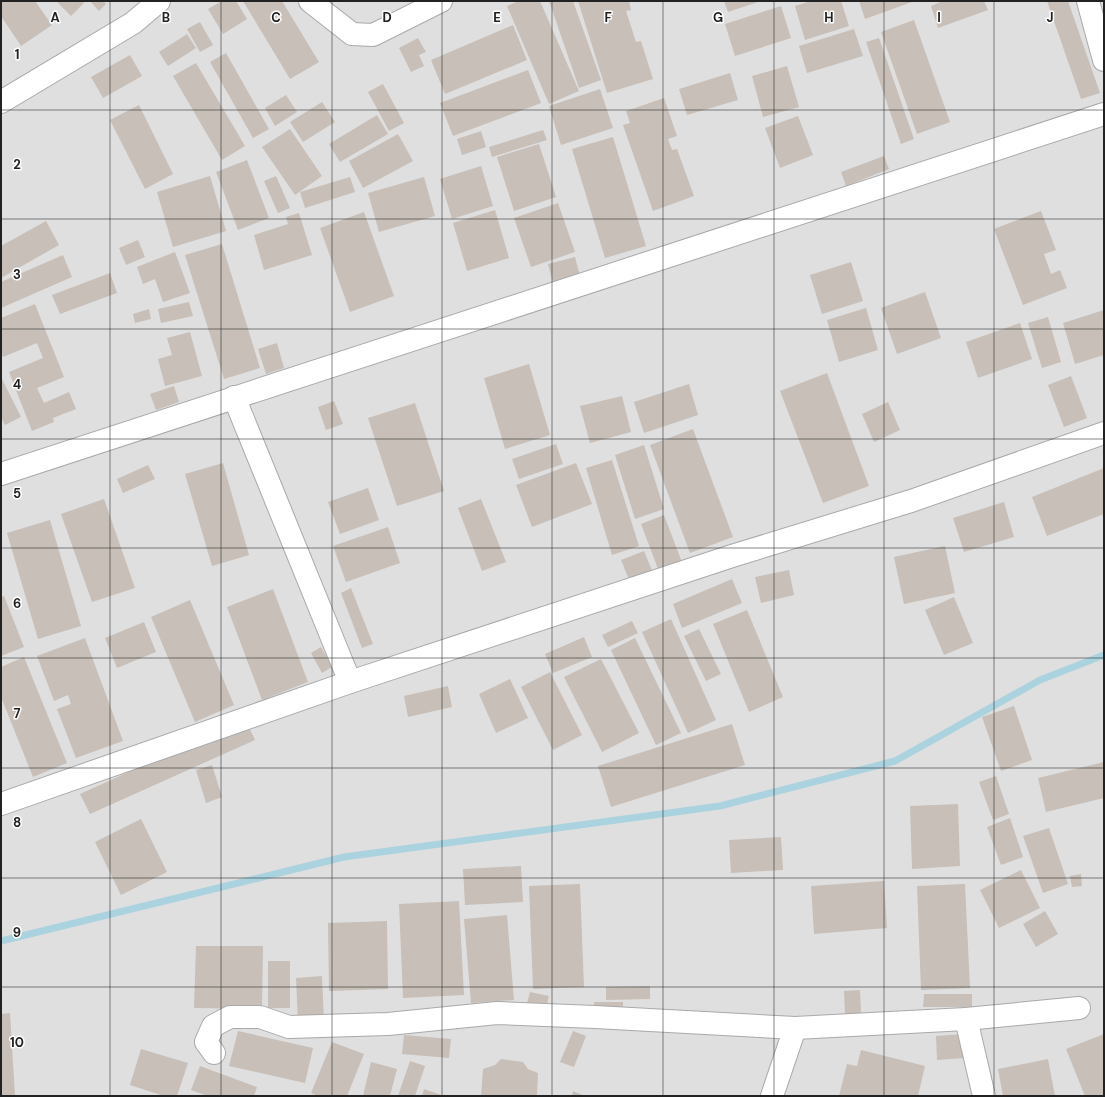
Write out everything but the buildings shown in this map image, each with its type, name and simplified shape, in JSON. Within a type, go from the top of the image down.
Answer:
[{"type":"street","points":[[1,102],[133,23],[159,1]]},
{"type":"street","points":[[310,1],[352,34],[372,35],[441,1]]},
{"type":"street","points":[[1088,1],[1104,60]]},
{"type":"street","points":[[1,474],[1104,114]]},
{"type":"street","points":[[234,397],[350,682]]},
{"type":"street","points":[[1,804],[350,682],[732,556],[911,501],[1104,433]]},
{"type":"street","points":[[214,1053],[206,1042],[212,1026],[230,1017],[260,1017],[289,1026],[388,1024],[497,1013],[795,1028],[966,1019],[1078,1008]]},
{"type":"street","points":[[966,1019],[984,1096]]},
{"type":"street","points":[[772,1096],[795,1028]]},
{"type":"shaded area","points":[[1,1],[1104,1],[1104,1096],[1,1096]]},
{"type":"waterway","points":[[1,941],[344,857],[720,806],[895,761],[1040,680],[1104,655]]}]
